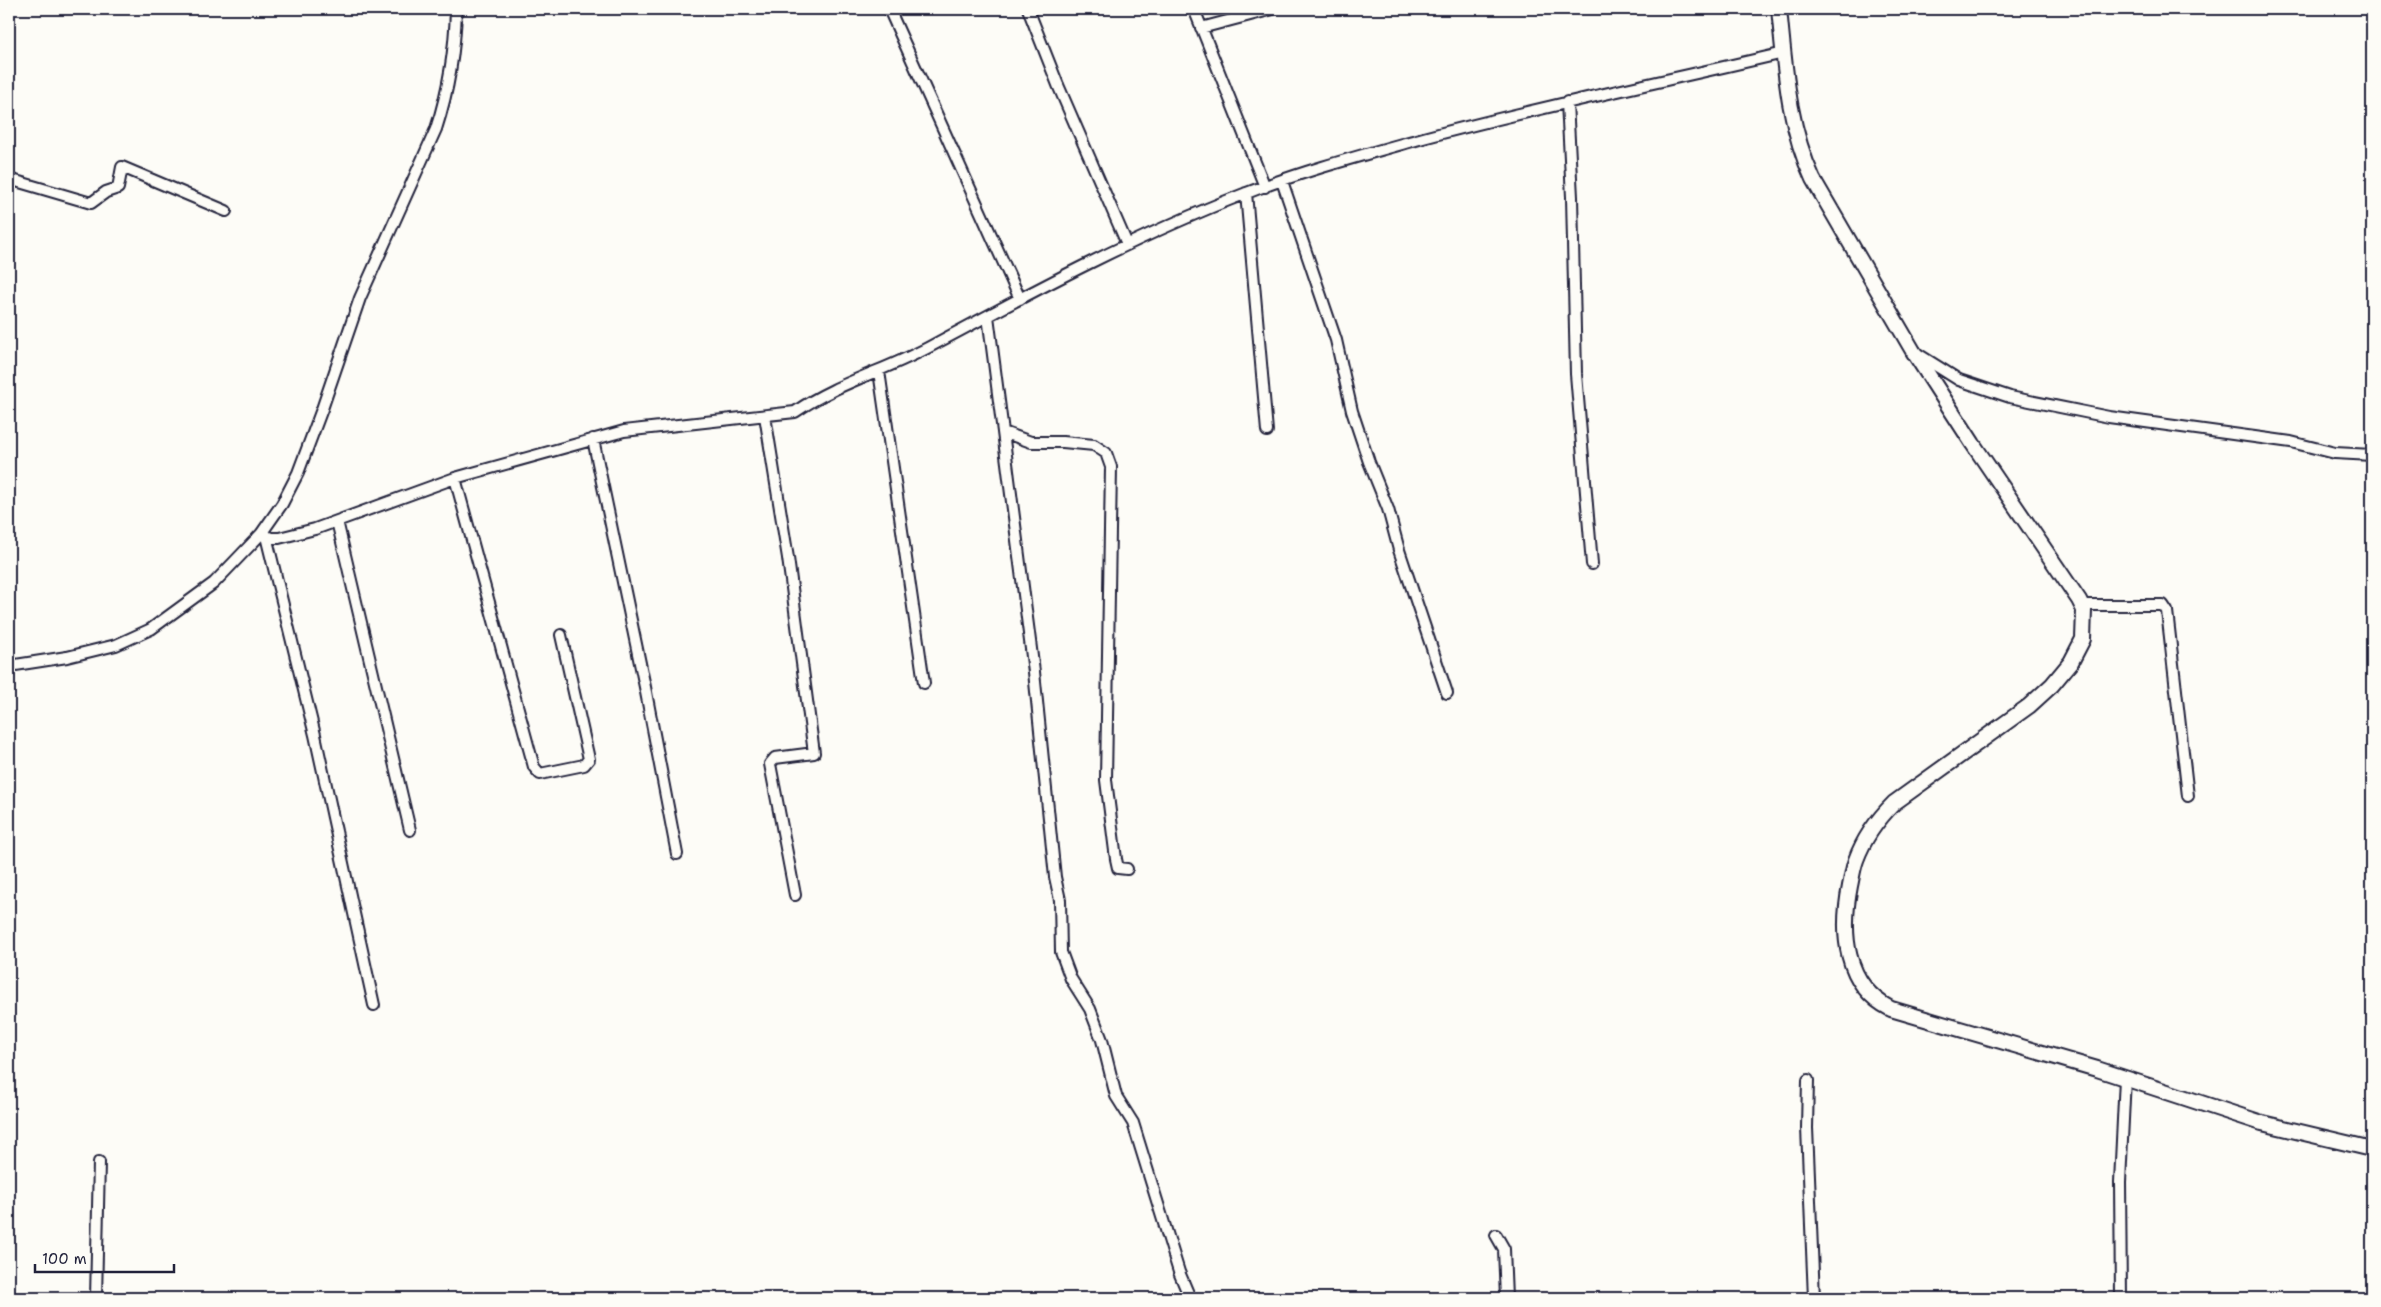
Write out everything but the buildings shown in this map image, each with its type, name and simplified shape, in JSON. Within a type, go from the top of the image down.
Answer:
[{"type":"street","points":[[9,666],[67,657],[116,645],[151,629],[214,583],[264,535],[298,473],[360,298],[436,129],[444,103],[456,40],[456,9]]},
{"type":"street","points":[[889,9],[1020,298]]},
{"type":"street","points":[[1028,9],[1058,85],[1127,244]]},
{"type":"street","points":[[1194,9],[1251,147],[1265,187]]},
{"type":"street","points":[[1201,28],[1273,9]]},
{"type":"street","points":[[1779,9],[1792,116],[1802,157],[1838,223],[1913,351],[1973,444],[2082,605],[2084,620],[2082,642],[2070,662],[2052,685],[2028,706],[1894,803],[1875,824],[1855,860],[1846,906],[1846,933],[1853,970],[1875,1001],[1890,1009],[2125,1078],[2262,1123],[2372,1149]]},
{"type":"street","points":[[264,535],[275,538],[286,537],[337,521],[455,478],[624,431],[795,412],[813,399],[913,356],[1020,298],[1127,244],[1246,193],[1355,157],[1511,115],[1784,53]]},
{"type":"street","points":[[1567,102],[1572,187],[1576,374],[1592,564]]},
{"type":"street","points":[[9,179],[91,203],[106,192],[118,188],[122,167],[226,211]]},
{"type":"street","points":[[1282,181],[1336,340],[1352,411],[1369,462],[1388,509],[1399,550],[1447,693]]},
{"type":"street","points":[[1246,193],[1267,431]]},
{"type":"street","points":[[988,316],[1034,672],[1055,877],[1060,900],[1061,952],[1071,979],[1090,1009],[1102,1040],[1116,1096],[1133,1123],[1178,1272],[1190,1298]]},
{"type":"street","points":[[1913,351],[1959,380],[2010,397],[2109,417],[2291,442],[2335,453],[2372,455]]},
{"type":"street","points":[[879,371],[924,684]]},
{"type":"street","points":[[765,416],[788,558],[814,753],[775,758],[770,764],[795,895]]},
{"type":"street","points":[[1003,432],[1031,442],[1063,442],[1094,445],[1106,453],[1111,467],[1106,780],[1116,860],[1118,868],[1127,869]]},
{"type":"street","points":[[593,439],[645,687],[677,854]]},
{"type":"street","points":[[455,478],[534,767],[540,774],[584,764],[589,759],[561,635]]},
{"type":"street","points":[[337,521],[410,830]]},
{"type":"street","points":[[264,535],[315,735],[374,1005]]},
{"type":"street","points":[[2082,605],[2152,605],[2164,606],[2167,611],[2188,796]]},
{"type":"street","points":[[2121,1298],[2120,1182],[2125,1078]]},
{"type":"street","points":[[1808,1080],[1807,1128],[1814,1298]]},
{"type":"street","points":[[96,1298],[99,1162]]},
{"type":"street","points":[[1496,1235],[1504,1249],[1506,1298]]}]
